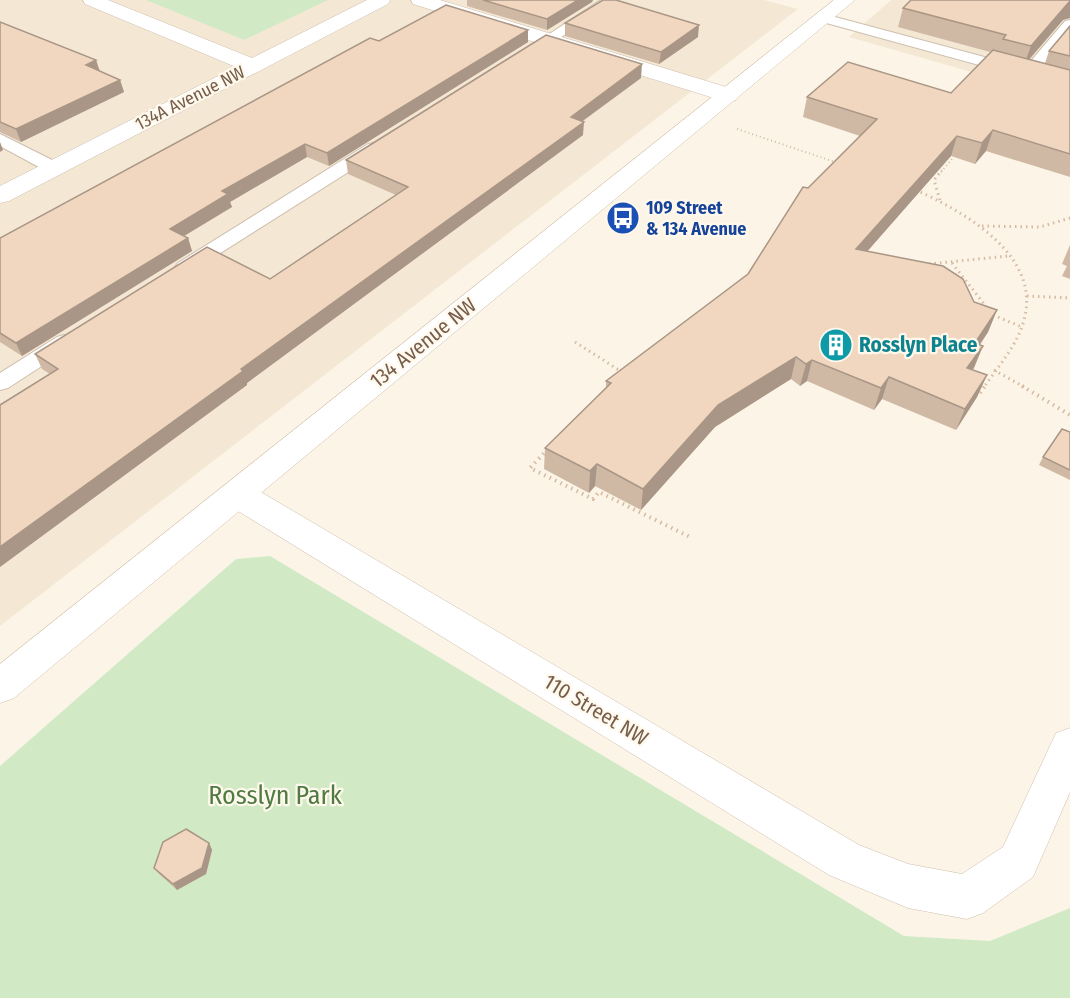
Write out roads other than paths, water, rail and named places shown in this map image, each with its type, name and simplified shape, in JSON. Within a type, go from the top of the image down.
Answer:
[{"type":"street","points":[[92,0],[252,66]]},
{"type":"street","name":"134A Avenue NW","points":[[0,196],[381,0]]},
{"type":"street","points":[[420,0],[728,95]]},
{"type":"street","name":"134 Avenue NW","points":[[0,686],[846,0]]},
{"type":"street","name":"110 Street NW","points":[[237,494],[844,860],[908,886],[967,897],[1018,862],[1070,746]]},
{"type":"lane","points":[[516,60],[610,0]]},
{"type":"lane","points":[[824,18],[1070,85]]},
{"type":"lane","points":[[1028,74],[1070,24]]},
{"type":"lane","points":[[0,139],[54,168]]},
{"type":"lane","points":[[172,275],[385,142]]},
{"type":"lane","points":[[0,383],[81,332]]},
{"type":"place","name":"109 Street & 134 Avenue","points":[[623,218]]},
{"type":"place","name":"Rosslyn Place","points":[[836,345]]},
{"type":"park label","name":"Rosslyn Park","points":[[275,795]]}]
